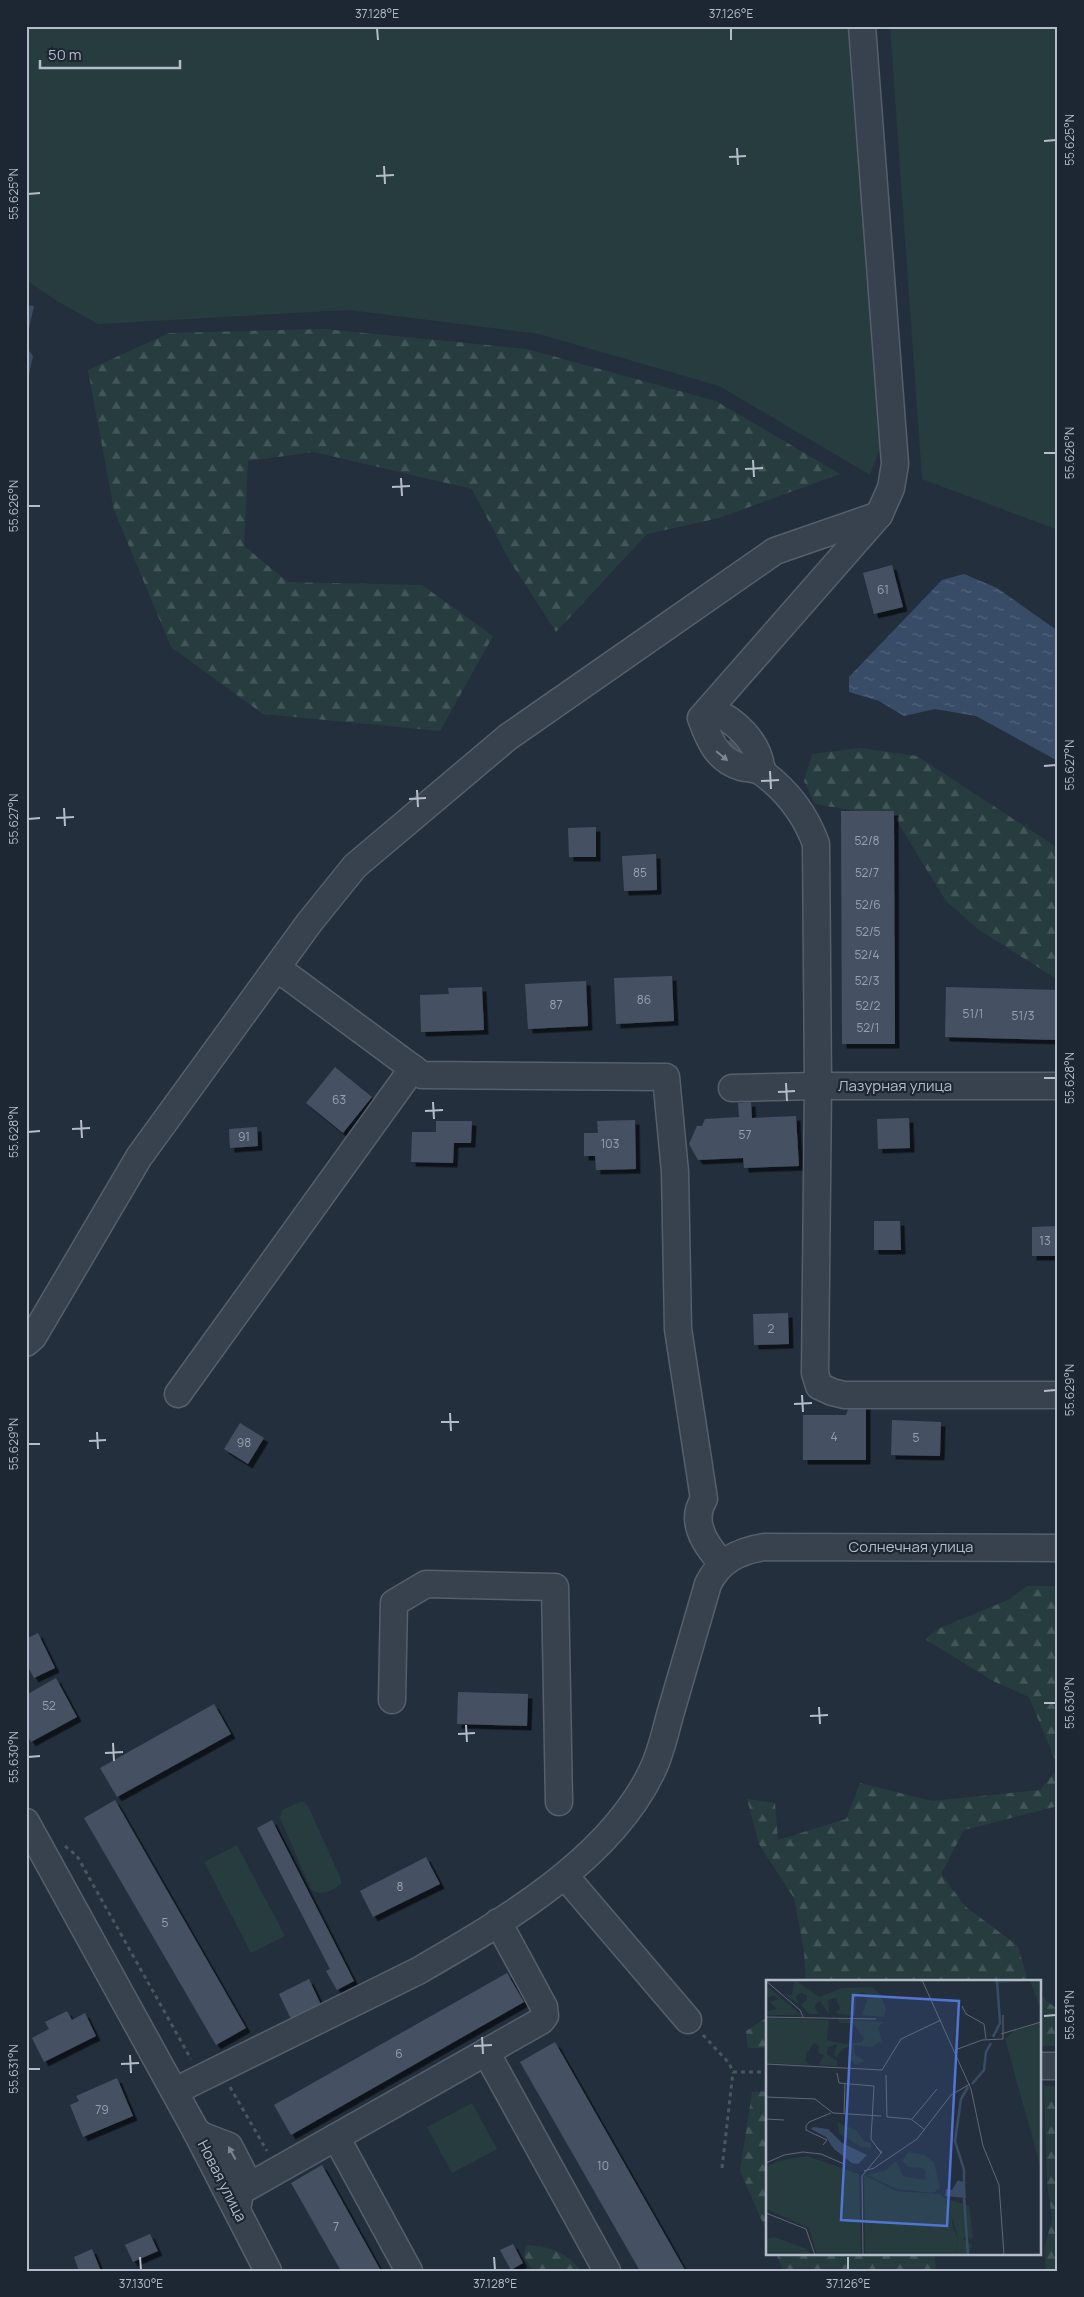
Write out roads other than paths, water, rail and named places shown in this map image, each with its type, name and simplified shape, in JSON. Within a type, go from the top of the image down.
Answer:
[{"type":"street","points":[[862,26],[895,464],[891,488],[879,515],[705,713],[730,719],[743,731],[758,753],[762,772],[798,809],[810,826],[816,844],[818,1086],[815,1373],[819,1386],[832,1392],[844,1394],[1058,1395]]},
{"type":"street","points":[[26,1343],[33,1337],[139,1157],[309,923],[356,866],[508,737],[775,551],[879,515]]},
{"type":"street","points":[[174,2091],[386,1988],[456,1949],[546,1891],[565,1876],[614,1827],[653,1770],[708,1584],[722,1563],[707,1546],[699,1527],[698,1508],[704,1499],[678,1329],[675,1172],[666,1077],[422,1075],[277,968]]},
{"type":"street","points":[[178,1394],[413,1068]]},
{"type":"street","name":"Лазурная улица","points":[[732,1088],[1058,1086]]},
{"type":"street","name":"Солнечная улица","points":[[722,1563],[744,1552],[764,1547],[1058,1548]]},
{"type":"street","points":[[392,1700],[394,1603],[426,1584],[555,1588],[559,1802]]},
{"type":"street","name":"Новая улица","points":[[26,1822],[196,2131],[239,2203],[268,2271]]},
{"type":"street","points":[[565,1876],[688,2020]]},
{"type":"street","points":[[239,2203],[277,2170],[541,2021],[545,2016],[544,2007],[498,1922]]},
{"type":"street","points":[[486,2052],[608,2271]]},
{"type":"street","points":[[1042,2066],[1058,2066]]},
{"type":"street","points":[[336,2137],[409,2271]]},
{"type":"water","points":[[26,305],[34,306],[26,341]]},
{"type":"water","points":[[26,347],[33,356],[29,374],[26,377]]},
{"type":"water","points":[[964,574],[997,588],[1058,631],[1058,761],[976,716],[935,709],[904,716],[879,701],[849,692],[849,677],[942,580]]}]
